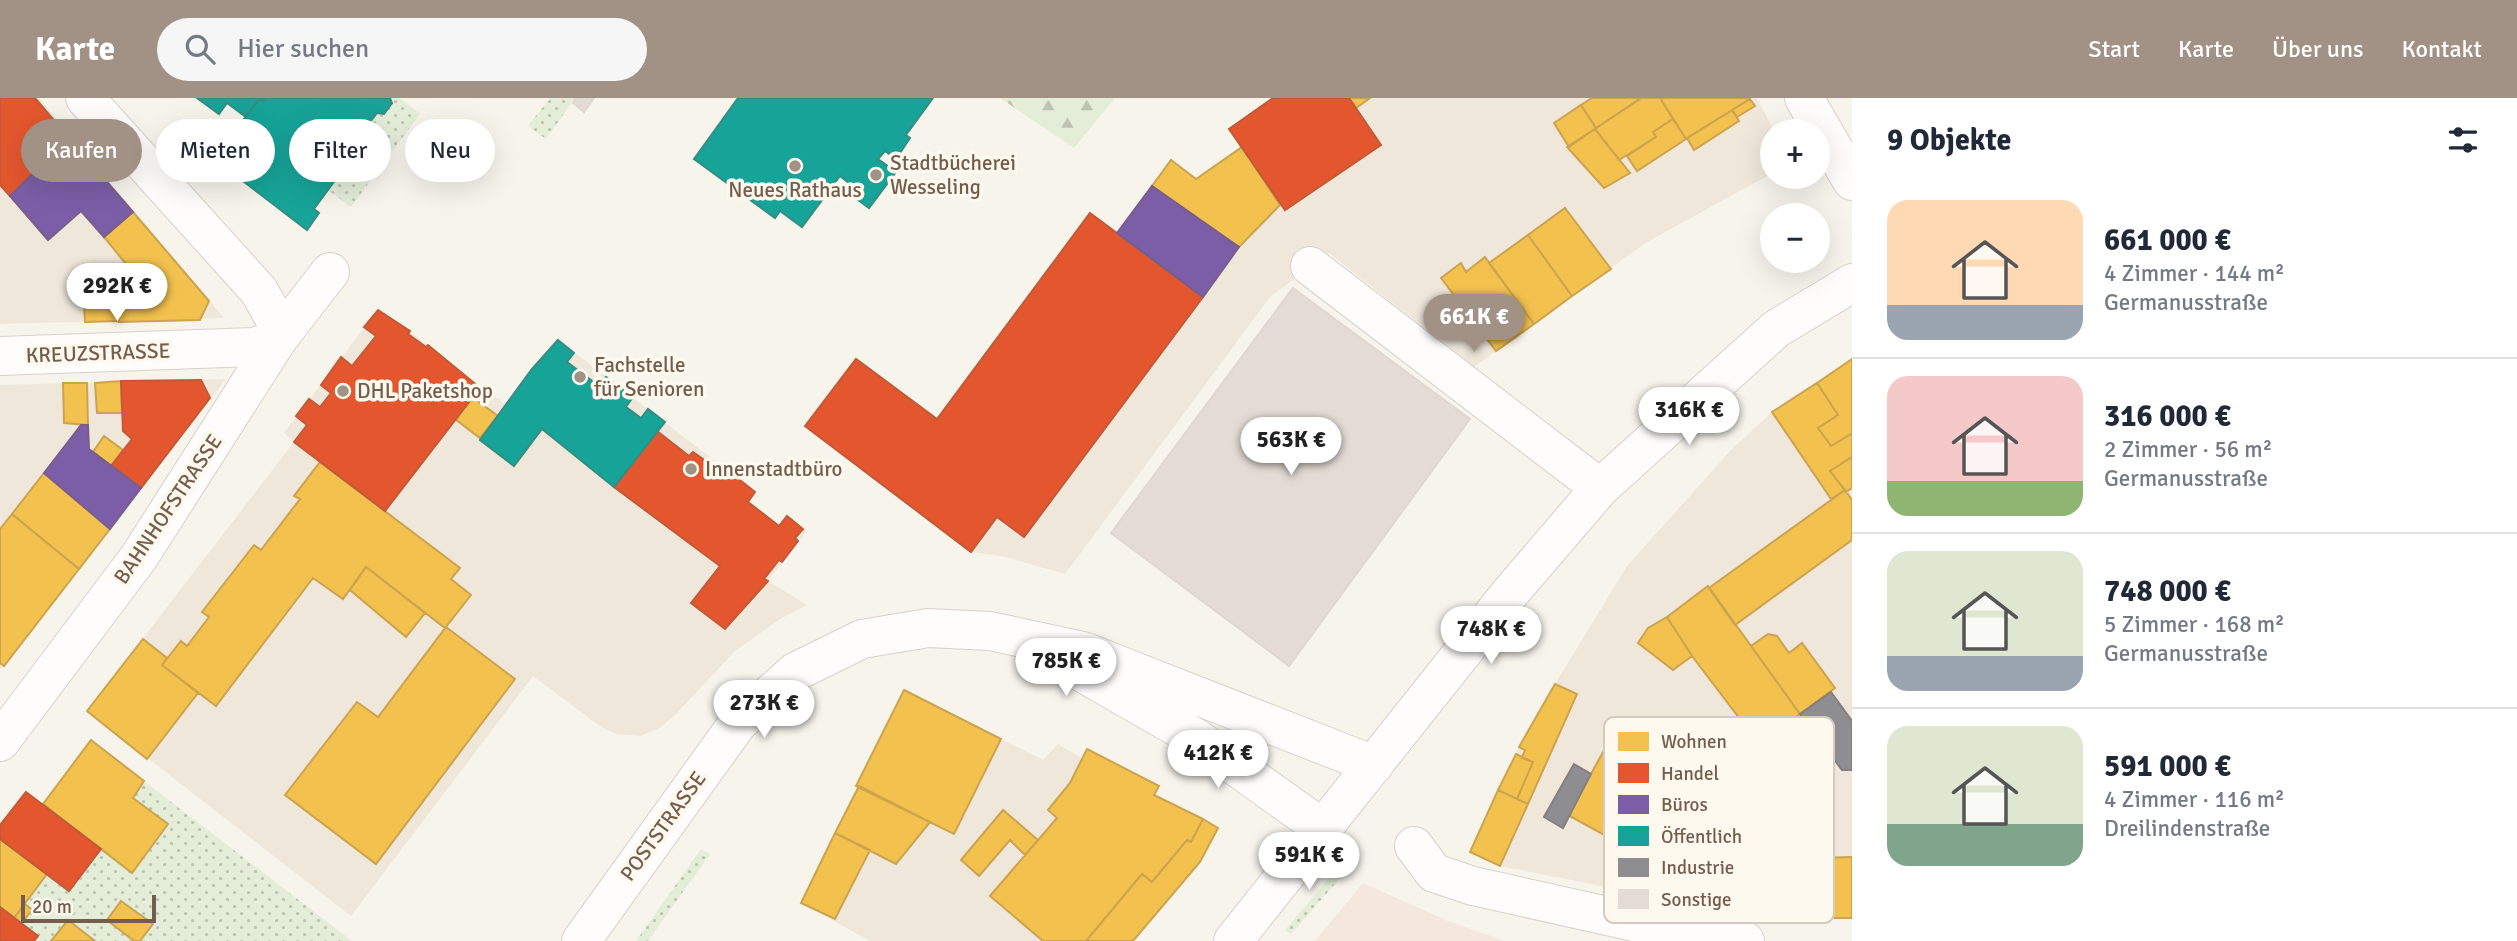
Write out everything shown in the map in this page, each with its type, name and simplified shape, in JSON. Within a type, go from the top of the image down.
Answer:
[{"type":"street","points":[[85,98],[259,291],[277,323],[278,339]]},
{"type":"street","points":[[1804,98],[1852,181]]},
{"type":"street","points":[[1310,267],[1601,488]]},
{"type":"street","name":"BAHNHOFSTRASSE","points":[[0,742],[139,557],[278,339],[330,272]]},
{"type":"street","points":[[1233,941],[1510,593],[1601,488],[1776,329],[1852,283]]},
{"type":"street","name":"KREUZSTRASSE","points":[[0,356],[237,347],[267,344],[278,339]]},
{"type":"street","name":"POSTSTRASSE","points":[[581,941],[738,723],[795,672],[862,639],[928,628],[990,631],[1083,651],[1374,765]]},
{"type":"street","name":"POSTSTRASSE","points":[[1016,637],[1144,705],[1196,738],[1322,828]]},
{"type":"street","points":[[1414,846],[1434,873],[1473,886],[1604,915]]},
{"type":"street","points":[[1639,923],[1688,934],[1745,941]]},
{"type":"shaded area","points":[[0,98],[39,98],[57,119],[21,119],[21,182],[110,182],[224,318],[0,324]]},
{"type":"shaded area","points":[[1273,98],[1757,98],[1768,119],[1760,119],[1760,180],[1647,242],[1474,367],[1329,253],[1270,297],[1065,574],[1002,556],[971,552],[805,426],[856,359],[937,419],[1090,213],[1118,233],[1171,160],[1196,179],[1241,148],[1229,129]]},
{"type":"shaded area","points":[[379,308],[505,404],[556,338],[755,492],[748,502],[779,525],[787,516],[807,531],[768,581],[807,605],[780,619],[735,651],[675,715],[658,729],[640,736],[616,734],[601,727],[533,676],[351,916],[87,711],[294,442],[284,433]]},
{"type":"shaded area","points":[[1852,359],[1852,918],[1834,917],[1834,717],[1604,717],[1604,886],[1500,866],[1470,852],[1527,730],[1627,566],[1731,450],[1772,412]]},
{"type":"shaded area","points":[[226,379],[39,622],[0,670],[0,385]]},
{"type":"shaded area","points":[[904,690],[1043,760],[1058,744],[1082,758],[1087,749],[1159,786],[1155,795],[1218,828],[1200,862],[1133,941],[870,941],[801,903]]},
{"type":"shaded area","points":[[1363,883],[1448,921],[1505,941],[1315,941]]},
{"type":"green space","points":[[390,98],[400,98],[420,114],[416,119],[405,119],[405,134],[391,153],[391,119],[372,119],[377,113],[384,113],[392,103]]},
{"type":"green space","points":[[550,98],[575,98],[546,139],[528,126]]},
{"type":"green space","points":[[1000,98],[1115,98],[1074,148]]},
{"type":"green space","points":[[334,182],[370,182],[351,207],[328,190]]},
{"type":"green space","points":[[144,781],[352,941],[34,941],[37,937],[21,924],[32,910],[25,904],[47,874],[69,890],[101,849],[168,824],[133,798]]},
{"type":"green space","points":[[701,849],[710,854],[648,941],[636,941]]},
{"type":"green space","points":[[1341,864],[1342,876],[1291,934],[1285,930]]},
{"type":"building: Wohnen","points":[[1349,98],[1370,98],[1356,108]]},
{"type":"building: Wohnen","points":[[1592,98],[1640,99],[1596,128],[1581,105]]},
{"type":"building: Wohnen","points":[[1641,98],[1660,98],[1673,119],[1653,132],[1656,137],[1619,160],[1595,129]]},
{"type":"building: Wohnen","points":[[1660,98],[1750,98],[1750,99],[1686,139]]},
{"type":"building: Wohnen","points":[[1750,99],[1755,106],[1737,117],[1732,110]]},
{"type":"building: Wohnen","points":[[1581,105],[1596,128],[1569,147],[1554,123]]},
{"type":"building: Wohnen","points":[[1732,110],[1739,121],[1694,150],[1687,138]]},
{"type":"building: Wohnen","points":[[1673,119],[1686,139],[1637,171],[1627,156],[1656,137],[1653,132]]},
{"type":"building: Wohnen","points":[[1595,129],[1630,173],[1604,188],[1567,147]]},
{"type":"building: Wohnen","points":[[1242,147],[1280,205],[1239,247],[1152,186],[1171,160],[1196,179]]},
{"type":"building: Wohnen","points":[[1565,208],[1611,269],[1572,296],[1528,235]]},
{"type":"building: Wohnen","points":[[133,212],[209,301],[200,320],[119,322],[118,271],[126,264],[104,237]]},
{"type":"building: Wohnen","points":[[1528,235],[1572,296],[1534,324],[1489,263]]},
{"type":"building: Wohnen","points":[[1485,257],[1534,324],[1496,351],[1441,278],[1461,263],[1466,272]]},
{"type":"building: Wohnen","points":[[118,283],[119,321],[85,322],[83,284]]},
{"type":"building: Wohnen","points":[[1852,359],[1852,436],[1851,434],[1831,446],[1818,428],[1838,415],[1817,383]]},
{"type":"building: Wohnen","points":[[121,381],[122,413],[97,413],[95,383]]},
{"type":"building: Wohnen","points":[[63,383],[87,383],[88,425],[64,423]]},
{"type":"building: Wohnen","points":[[1817,383],[1838,415],[1818,428],[1831,446],[1851,434],[1852,436],[1852,457],[1830,471],[1845,490],[1831,499],[1772,412]]},
{"type":"building: Wohnen","points":[[472,397],[498,416],[480,438],[455,419]]},
{"type":"building: Wohnen","points":[[104,436],[123,450],[111,466],[93,452]]},
{"type":"building: Wohnen","points":[[1852,457],[1852,488],[1846,492],[1830,471]]},
{"type":"building: Wohnen","points":[[320,462],[460,568],[451,579],[471,595],[445,628],[366,567],[343,599],[313,578],[216,706],[162,665],[181,641],[187,646],[209,617],[202,612],[254,545],[261,550],[300,499],[294,496]]},
{"type":"building: Wohnen","points":[[44,473],[110,529],[79,569],[12,514]]},
{"type":"building: Wohnen","points":[[1845,490],[1852,500],[1852,540],[1735,625],[1709,588]]},
{"type":"building: Wohnen","points":[[12,514],[79,569],[4,666],[0,663],[0,529]]},
{"type":"building: Wohnen","points":[[366,567],[425,613],[406,637],[350,590]]},
{"type":"building: Wohnen","points":[[1708,586],[1800,714],[1796,717],[1738,717],[1692,656],[1667,617]]},
{"type":"building: Wohnen","points":[[1667,617],[1692,656],[1673,670],[1638,643],[1648,628]]},
{"type":"building: Wohnen","points":[[446,627],[515,679],[376,864],[285,795],[357,702],[378,717]]},
{"type":"building: Wohnen","points":[[1768,634],[1777,636],[1789,653],[1802,643],[1835,688],[1800,714],[1751,646]]},
{"type":"building: Wohnen","points":[[143,639],[167,658],[162,665],[198,693],[147,759],[87,711]]},
{"type":"building: Wohnen","points":[[1555,684],[1577,694],[1528,804],[1517,799],[1533,762],[1522,758],[1525,750],[1519,747]]},
{"type":"building: Wohnen","points":[[904,690],[1001,739],[954,834],[856,786]]},
{"type":"building: Wohnen","points":[[91,740],[144,781],[133,798],[168,824],[132,873],[43,804]]},
{"type":"building: Wohnen","points":[[1087,749],[1159,786],[1154,795],[1203,819],[1191,842],[1187,840],[1152,882],[1142,874],[1086,941],[1043,941],[990,896],[1057,818],[1048,810],[1070,783]]},
{"type":"building: Wohnen","points":[[1604,750],[1604,835],[1568,815]]},
{"type":"building: Wohnen","points":[[1516,754],[1533,762],[1517,799],[1498,790]]},
{"type":"building: Wohnen","points":[[859,786],[930,822],[896,864],[835,833]]},
{"type":"building: Wohnen","points":[[1498,790],[1528,804],[1500,866],[1470,852]]},
{"type":"building: Wohnen","points":[[1003,810],[1038,840],[1025,855],[1010,840],[979,876],[961,860]]},
{"type":"building: Wohnen","points":[[1203,819],[1218,828],[1200,862],[1133,941],[1086,941],[1142,874],[1152,882],[1187,840],[1191,842]]},
{"type":"building: Wohnen","points":[[835,833],[870,850],[835,919],[801,903]]},
{"type":"building: Wohnen","points":[[0,839],[47,874],[14,918],[0,907]]},
{"type":"building: Wohnen","points":[[1852,857],[1852,918],[1834,918],[1834,858]]},
{"type":"building: Wohnen","points":[[121,901],[153,924],[140,941],[134,941],[107,920]]},
{"type":"building: Wohnen","points":[[25,904],[32,910],[21,924],[14,918]]},
{"type":"building: Wohnen","points":[[68,920],[95,941],[51,941]]},
{"type":"building: Handel","points":[[0,98],[35,98],[53,119],[21,119],[21,182],[24,182],[10,196],[0,185]]},
{"type":"building: Handel","points":[[1273,98],[1349,98],[1381,145],[1285,210],[1229,129]]},
{"type":"building: Handel","points":[[1090,213],[1203,297],[1024,537],[997,517],[971,552],[805,426],[856,359],[937,419]]},
{"type":"building: Handel","points":[[378,310],[410,331],[408,334],[426,347],[428,345],[480,388],[385,511],[294,442],[307,425],[296,416],[309,399],[320,407],[331,393],[321,385],[341,357],[352,366],[376,336],[364,327]]},
{"type":"building: Handel","points":[[201,380],[210,398],[141,488],[111,466],[132,439],[123,431],[121,381]]},
{"type":"building: Handel","points":[[657,431],[689,456],[693,452],[710,464],[706,469],[721,480],[728,471],[745,484],[755,492],[748,502],[779,526],[787,516],[803,529],[795,538],[798,541],[782,562],[779,560],[764,579],[768,581],[725,629],[691,603],[720,566],[614,487]]},
{"type":"building: Handel","points":[[26,792],[101,849],[69,891],[0,839],[0,825]]},
{"type":"building: Handel","points":[[0,907],[38,936],[34,941],[0,941]]},
{"type":"building: Büros","points":[[24,182],[107,182],[133,212],[104,237],[81,211],[48,240],[10,196]]},
{"type":"building: Büros","points":[[1152,186],[1239,247],[1203,297],[1117,233]]},
{"type":"building: Büros","points":[[81,425],[88,425],[89,449],[141,488],[110,529],[44,473]]},
{"type":"building: Öffentlich","points":[[197,98],[265,98],[263,101],[259,99],[246,117],[227,103],[219,114]]},
{"type":"building: Öffentlich","points":[[265,98],[390,98],[392,103],[384,114],[377,113],[372,119],[289,119],[289,182],[334,182],[314,209],[319,213],[307,230],[244,182],[275,182],[275,119],[244,119],[259,99],[263,101]]},
{"type":"building: Öffentlich","name":"Neues Rathaus","points":[[738,98],[933,98],[906,135],[910,138],[896,159],[885,151],[878,159],[896,172],[869,208],[850,194],[854,187],[840,176],[802,227],[780,211],[775,218],[694,159]]},
{"type":"building: Öffentlich","points":[[558,340],[574,353],[567,362],[599,386],[606,377],[633,397],[626,407],[641,418],[648,409],[665,422],[614,487],[542,429],[514,466],[480,440],[532,369]]},
{"type":"building: Industrie","points":[[1831,692],[1852,721],[1852,770],[1842,770],[1834,759],[1834,717],[1802,717],[1800,714]]},
{"type":"building: Industrie","points":[[1574,764],[1591,774],[1563,828],[1544,817]]},
{"type":"building: Sonstige","points":[[576,98],[594,98],[584,112],[573,103]]},
{"type":"building: Sonstige","points":[[1293,288],[1470,419],[1289,666],[1111,533]]},
{"type":"place","name":"Neues Rathaus","points":[[795,166]]},
{"type":"place","name":"Stadtbücherei Wesseling","points":[[876,175]]},
{"type":"place","name":"Fachstelle für Senioren","points":[[580,377]]},
{"type":"place","name":"DHL Paketshop","points":[[343,391]]},
{"type":"place","name":"Innenstadtbüro","points":[[691,469]]}]
